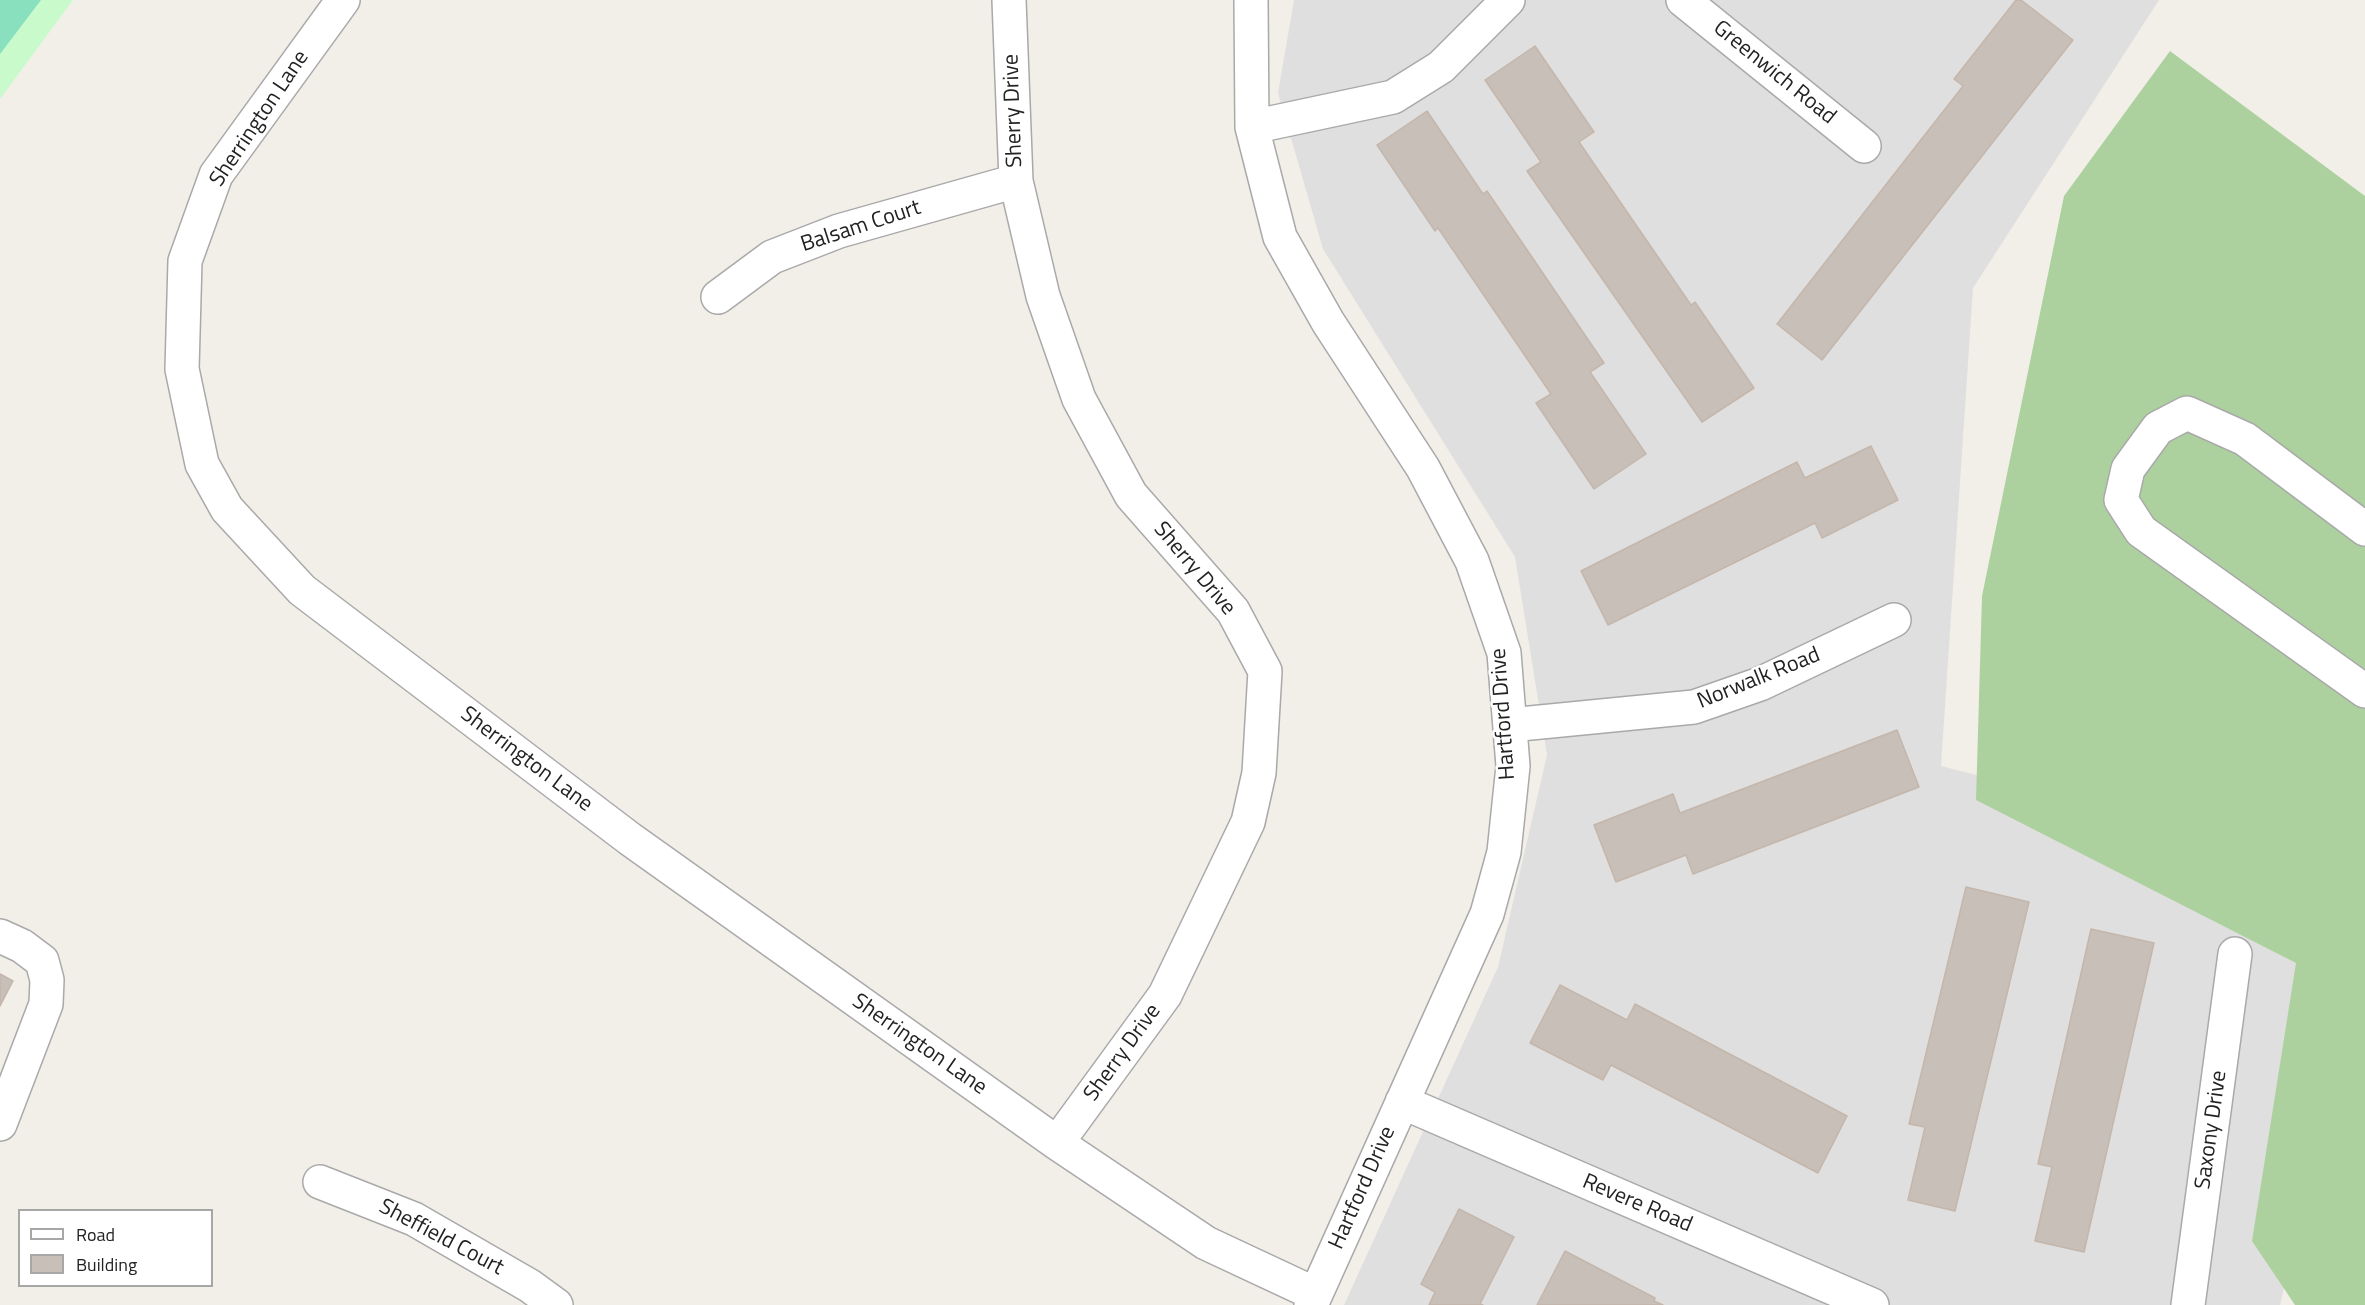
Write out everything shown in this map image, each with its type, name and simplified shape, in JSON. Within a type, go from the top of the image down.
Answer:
[{"type":"street","name":"Sherrington Lane","points":[[343,0],[216,175],[185,261],[182,369],[202,464],[227,509],[302,590],[630,839],[1057,1143],[1206,1243],[1313,1299]]},
{"type":"street","name":"Sherry Drive","points":[[1009,0],[1016,181],[1043,296],[1079,399],[1131,495],[1233,611],[1264,671],[1259,773],[1248,822],[1165,995],[1057,1143]]},
{"type":"street","name":"Hartford Drive","points":[[1251,0],[1252,127],[1280,237],[1328,322],[1423,468],[1472,561],[1504,653],[1513,766],[1504,852],[1490,904],[1313,1299]]},
{"type":"street","points":[[1252,127],[1393,98],[1441,67],[1508,0]]},
{"type":"street","name":"Greenwich Road","points":[[1683,0],[1864,146]]},
{"type":"street","name":"Balsam Court","points":[[718,297],[772,257],[839,231],[1016,181]]},
{"type":"street","points":[[2365,529],[2245,439],[2187,413],[2158,428],[2128,470],[2121,500],[2141,531],[2365,691]]},
{"type":"street","name":"Norwalk Road","points":[[1510,725],[1694,707],[1760,684],[1893,620]]},
{"type":"street","points":[[0,936],[22,946],[42,962],[47,980],[46,1004],[0,1124]]},
{"type":"street","name":"Saxony Drive","points":[[2188,1305],[2235,954]]},
{"type":"street","name":"Revere Road","points":[[1402,1102],[1872,1305]]},
{"type":"street","name":"Sheffield Court","points":[[320,1182],[414,1219],[530,1286],[556,1305]]},
{"type":"shaded area","points":[[1294,0],[2159,0],[1973,288],[1941,766],[2365,874],[2365,936],[2280,1305],[1344,1305],[1498,967],[1547,755],[1515,557],[1323,249],[1278,93]]},
{"type":"green space","points":[[0,0],[73,0],[0,99]]},
{"type":"green space","points":[[0,0],[41,0],[0,54]]},
{"type":"green space","points":[[2170,51],[2365,196],[2365,1305],[2295,1305],[2252,1241],[2296,963],[1976,800],[1982,596],[2064,196]]},
{"type":"building","points":[[2016,0],[2021,0],[2073,40],[1822,360],[1777,324],[1963,86],[1954,79]]},
{"type":"building","points":[[1535,46],[1594,132],[1579,142],[1691,305],[1695,302],[1754,388],[1702,422],[1527,171],[1541,162],[1485,80]]},
{"type":"building","points":[[1427,111],[1483,194],[1487,191],[1604,363],[1590,372],[1646,454],[1594,489],[1536,403],[1551,394],[1438,228],[1435,231],[1377,145]]},
{"type":"building","points":[[1871,446],[1898,500],[1822,538],[1815,523],[1608,625],[1581,571],[1797,462],[1805,478]]},
{"type":"building","points":[[1897,730],[1919,787],[1693,874],[1686,855],[1616,882],[1594,825],[1673,794],[1680,813]]},
{"type":"building","points":[[1966,887],[2029,902],[1955,1211],[1908,1200],[1925,1127],[1909,1124]]},
{"type":"building","points":[[2091,929],[2154,943],[2084,1252],[2035,1241],[2052,1167],[2038,1164]]},
{"type":"building","points":[[0,974],[13,981],[0,1006]]},
{"type":"building","points":[[1560,985],[1627,1020],[1635,1004],[1847,1116],[1818,1173],[1611,1065],[1603,1080],[1530,1043]]},
{"type":"building","points":[[1459,1209],[1514,1237],[1480,1304],[1483,1305],[1429,1305],[1435,1292],[1421,1284]]},
{"type":"building","points":[[1565,1251],[1655,1298],[1654,1301],[1663,1305],[1537,1305]]}]
